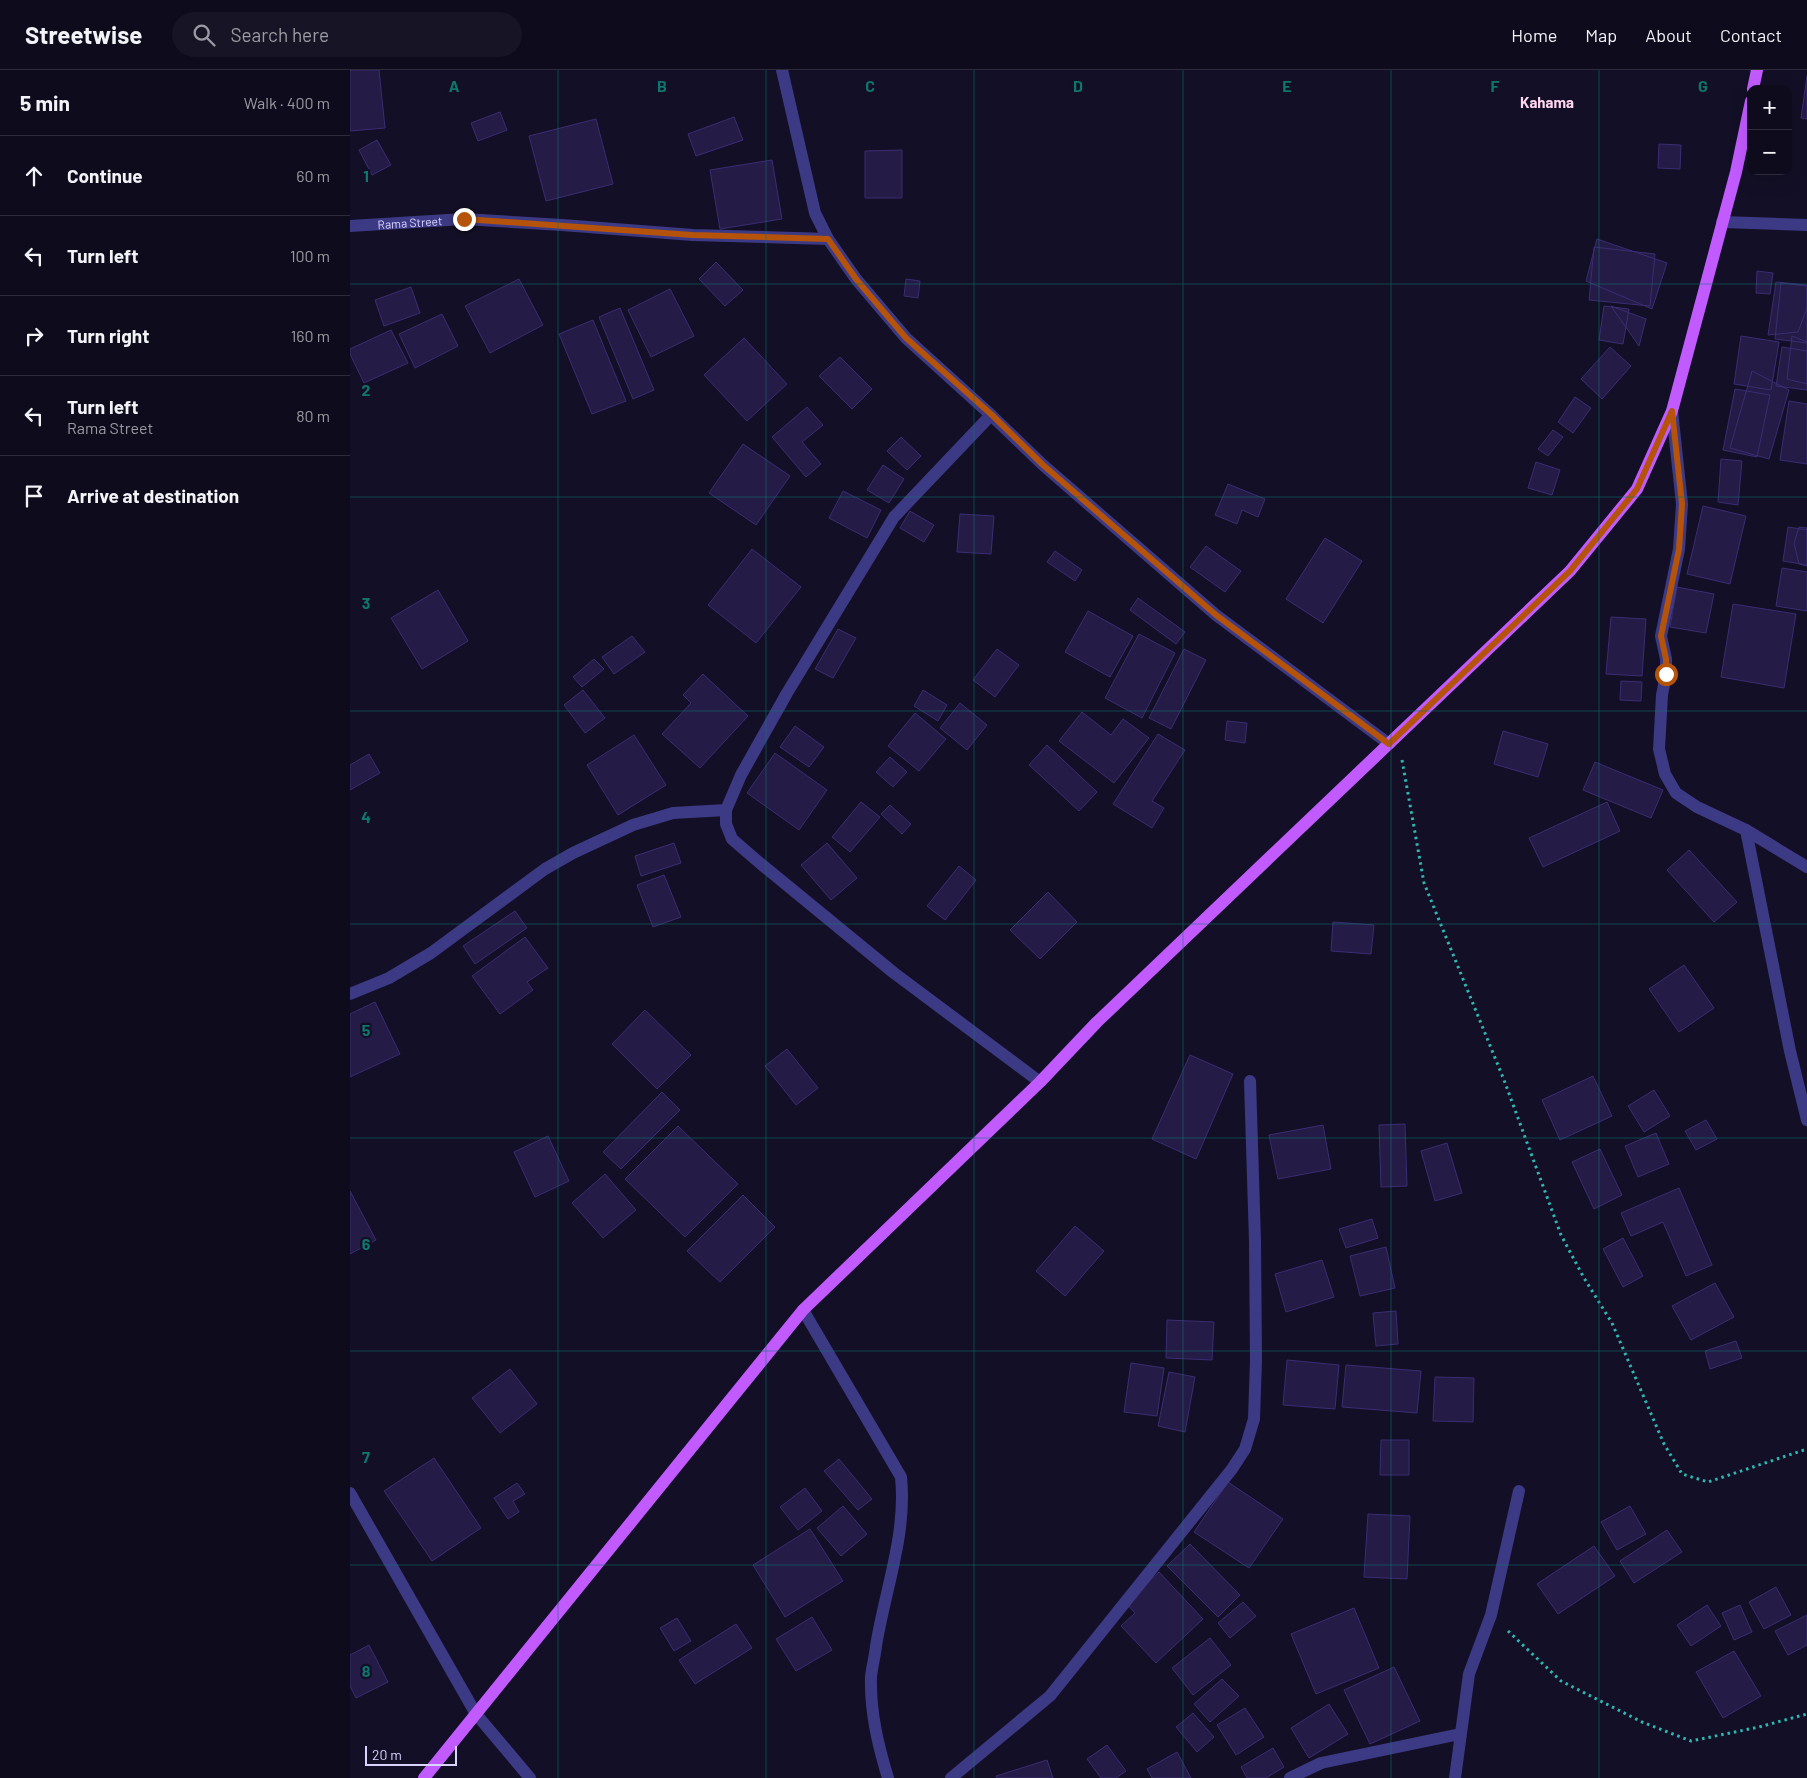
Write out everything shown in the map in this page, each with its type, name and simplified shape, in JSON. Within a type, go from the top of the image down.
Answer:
[{"type":"main road","points":[[1754,85],[1757,70]]},
{"type":"main road","points":[[424,1778],[803,1310],[1040,1082],[1097,1022],[1570,571],[1637,489],[1672,411],[1736,172],[1747,120]]},
{"type":"street","points":[[782,70],[815,213],[828,239],[856,279],[906,338],[992,415],[1043,465],[1216,615],[1393,739]]},
{"type":"street","name":"Rama Street","points":[[350,226],[464,219],[692,235],[828,239]]},
{"type":"street","points":[[1722,222],[1807,225]]},
{"type":"street","points":[[1672,411],[1682,504],[1679,549],[1661,636],[1666,659],[1666,674],[1662,695],[1659,749],[1665,774],[1676,793],[1697,807],[1746,830],[1807,866]]},
{"type":"street","points":[[992,415],[894,517],[787,693],[741,775],[726,810],[726,824],[732,839],[754,858],[894,973],[1040,1082]]},
{"type":"street","points":[[350,994],[389,978],[430,953],[545,869],[573,853],[633,825],[673,813],[726,810]]},
{"type":"street","points":[[1746,830],[1790,1051],[1807,1120]]},
{"type":"street","points":[[951,1778],[1050,1696],[1232,1469],[1245,1449],[1254,1419],[1256,1360],[1255,1241],[1250,1081]]},
{"type":"street","points":[[803,1310],[901,1476],[903,1499],[900,1525],[871,1676],[872,1709],[877,1742],[888,1778]]},
{"type":"street","points":[[1455,1778],[1469,1674],[1491,1615],[1519,1491]]},
{"type":"street","points":[[350,1493],[476,1714],[530,1778]]},
{"type":"street","points":[[1290,1778],[1321,1763],[1460,1734]]},
{"type":"path","points":[[1393,739],[1424,883],[1504,1080],[1561,1235],[1584,1278],[1612,1323],[1664,1444],[1682,1474],[1708,1482],[1807,1449]]},
{"type":"path","points":[[1491,1615],[1561,1681],[1642,1722],[1692,1741],[1759,1727],[1807,1714]]},
{"type":"building","points":[[350,70],[379,70],[385,128],[350,131]]},
{"type":"building","points":[[1807,76],[1807,119],[1801,118]]},
{"type":"building","points":[[500,112],[507,130],[478,141],[471,123]]},
{"type":"building","points":[[734,117],[743,140],[696,156],[688,134]]},
{"type":"building","points":[[596,119],[613,184],[546,201],[529,136]]},
{"type":"building","points":[[377,140],[391,165],[372,175],[359,150]]},
{"type":"building","points":[[1659,144],[1681,145],[1680,169],[1658,168]]},
{"type":"building","points":[[902,150],[902,198],[865,198],[865,151]]},
{"type":"building","points":[[772,160],[782,219],[720,229],[710,170]]},
{"type":"building","points":[[1597,239],[1667,263],[1652,309],[1586,281]]},
{"type":"building","points":[[1594,247],[1655,254],[1650,306],[1589,300]]},
{"type":"building","points":[[716,262],[743,290],[725,306],[699,279]]},
{"type":"building","points":[[1757,271],[1773,273],[1770,294],[1756,293]]},
{"type":"building","points":[[519,279],[543,325],[490,353],[465,306]]},
{"type":"building","points":[[906,279],[920,281],[918,298],[904,296]]},
{"type":"building","points":[[1776,282],[1807,285],[1807,308],[1798,332],[1768,335]]},
{"type":"building","points":[[1781,283],[1807,286],[1807,343],[1775,339]]},
{"type":"building","points":[[411,287],[420,313],[384,326],[375,300]]},
{"type":"building","points":[[670,289],[694,336],[651,357],[628,310]]},
{"type":"building","points":[[1604,306],[1629,309],[1623,344],[1599,340]]},
{"type":"building","points":[[1611,306],[1646,319],[1639,346]]},
{"type":"building","points":[[620,308],[654,390],[633,399],[599,317]]},
{"type":"building","points":[[442,314],[458,346],[415,368],[399,334]]},
{"type":"building","points":[[593,320],[626,401],[592,414],[559,334]]},
{"type":"building","points":[[391,330],[408,363],[364,383],[350,354],[350,349]]},
{"type":"building","points":[[1741,336],[1779,342],[1771,390],[1734,384]]},
{"type":"building","points":[[1792,336],[1807,342],[1807,384],[1787,379]]},
{"type":"building","points":[[744,338],[787,384],[747,421],[704,375]]},
{"type":"building","points":[[1610,347],[1631,366],[1602,399],[1581,379]]},
{"type":"building","points":[[1782,347],[1807,351],[1807,390],[1776,386]]},
{"type":"building","points":[[840,357],[872,389],[852,409],[819,376]]},
{"type":"building","points":[[1752,371],[1789,390],[1769,459],[1730,448]]},
{"type":"building","points":[[1735,389],[1770,395],[1757,457],[1723,450]]},
{"type":"building","points":[[1575,397],[1591,408],[1573,433],[1558,422]]},
{"type":"building","points":[[1789,401],[1807,404],[1807,464],[1780,460]]},
{"type":"building","points":[[807,407],[823,425],[802,442],[821,464],[806,477],[772,437]]},
{"type":"building","points":[[1553,430],[1563,437],[1548,456],[1538,449]]},
{"type":"building","points":[[901,437],[921,456],[907,470],[887,451]]},
{"type":"building","points":[[743,444],[790,476],[756,525],[709,493]]},
{"type":"building","points":[[1721,459],[1742,461],[1738,505],[1718,502]]},
{"type":"building","points":[[1536,462],[1560,470],[1552,495],[1528,488]]},
{"type":"building","points":[[883,465],[904,479],[889,503],[867,490]]},
{"type":"building","points":[[1228,484],[1265,499],[1258,517],[1242,510],[1237,524],[1215,515]]},
{"type":"building","points":[[843,491],[881,510],[867,538],[829,518]]},
{"type":"building","points":[[1703,506],[1746,516],[1730,584],[1687,574]]},
{"type":"building","points":[[910,511],[934,525],[924,542],[900,528]]},
{"type":"building","points":[[960,514],[994,516],[991,554],[957,552]]},
{"type":"building","points":[[1788,527],[1807,530],[1807,565],[1783,561]]},
{"type":"building","points":[[1799,527],[1807,528],[1807,566],[1799,564],[1794,543]]},
{"type":"building","points":[[1325,538],[1362,561],[1323,623],[1286,599]]},
{"type":"building","points":[[1206,546],[1241,571],[1225,592],[1190,567]]},
{"type":"building","points":[[752,549],[801,587],[756,643],[708,605]]},
{"type":"building","points":[[1055,551],[1082,570],[1075,581],[1047,562]]},
{"type":"building","points":[[1782,568],[1807,572],[1807,611],[1776,606]]},
{"type":"building","points":[[1677,587],[1714,594],[1706,633],[1670,627]]},
{"type":"building","points":[[438,590],[468,641],[422,669],[391,618]]},
{"type":"building","points":[[1138,598],[1185,632],[1176,644],[1130,610]]},
{"type":"building","points":[[1733,604],[1796,614],[1784,688],[1721,677]]},
{"type":"building","points":[[1088,611],[1133,636],[1110,677],[1065,652]]},
{"type":"building","points":[[1611,617],[1646,619],[1642,676],[1606,674]]},
{"type":"building","points":[[838,629],[856,638],[833,678],[815,669]]},
{"type":"building","points":[[1139,634],[1175,653],[1142,718],[1105,698]]},
{"type":"building","points":[[632,636],[645,652],[614,674],[602,657]]},
{"type":"building","points":[[997,649],[1019,665],[995,697],[973,680]]},
{"type":"building","points":[[1184,649],[1206,660],[1171,729],[1149,718]]},
{"type":"building","points":[[594,659],[604,669],[582,687],[573,677]]},
{"type":"building","points":[[703,674],[748,716],[700,768],[662,734],[691,703],[683,695]]},
{"type":"building","points":[[1621,681],[1642,682],[1641,701],[1620,700]]},
{"type":"building","points":[[583,690],[605,718],[585,733],[564,705]]},
{"type":"building","points":[[923,690],[947,705],[938,721],[914,706]]},
{"type":"building","points":[[960,703],[987,725],[967,750],[940,728]]},
{"type":"building","points":[[1082,712],[1111,735],[1123,719],[1149,738],[1114,783],[1059,741]]},
{"type":"building","points":[[915,713],[946,739],[919,771],[888,746]]},
{"type":"building","points":[[1227,721],[1247,723],[1245,743],[1225,740]]},
{"type":"building","points":[[795,726],[824,747],[809,767],[780,747]]},
{"type":"building","points":[[1503,731],[1548,744],[1538,777],[1494,764]]},
{"type":"building","points":[[1158,734],[1185,750],[1152,801],[1164,808],[1152,828],[1113,804]]},
{"type":"building","points":[[634,735],[666,785],[618,815],[587,765]]},
{"type":"building","points":[[1047,745],[1097,792],[1079,811],[1029,765]]},
{"type":"building","points":[[775,753],[827,790],[799,830],[747,793]]},
{"type":"building","points":[[369,754],[380,773],[350,790],[350,765]]},
{"type":"building","points":[[890,757],[907,772],[893,787],[876,772]]},
{"type":"building","points":[[1595,762],[1663,790],[1651,818],[1583,790]]},
{"type":"building","points":[[861,802],[880,817],[850,852],[832,837]]},
{"type":"building","points":[[1607,802],[1620,831],[1543,867],[1529,838]]},
{"type":"building","points":[[890,805],[911,824],[902,834],[881,814]]},
{"type":"building","points":[[674,843],[681,863],[641,876],[635,856]]},
{"type":"building","points":[[827,843],[857,878],[831,900],[801,865]]},
{"type":"building","points":[[1689,850],[1737,902],[1714,922],[1667,870]]},
{"type":"building","points":[[959,866],[976,880],[945,920],[927,906]]},
{"type":"building","points":[[664,875],[681,917],[653,927],[637,885]]},
{"type":"building","points":[[1048,892],[1077,922],[1040,959],[1010,930]]},
{"type":"building","points":[[515,911],[527,928],[475,964],[463,946]]},
{"type":"building","points":[[1333,922],[1374,925],[1371,954],[1331,951]]},
{"type":"building","points":[[525,937],[548,968],[527,982],[533,990],[500,1014],[472,976]]},
{"type":"building","points":[[1684,965],[1714,1008],[1679,1032],[1649,989]]},
{"type":"building","points":[[375,1002],[400,1054],[350,1077],[350,1014]]},
{"type":"building","points":[[645,1010],[691,1055],[657,1089],[612,1044]]},
{"type":"building","points":[[787,1049],[818,1088],[796,1105],[765,1066]]},
{"type":"building","points":[[1190,1055],[1233,1074],[1196,1159],[1152,1139]]},
{"type":"building","points":[[1593,1076],[1612,1116],[1560,1140],[1542,1100]]},
{"type":"building","points":[[1654,1090],[1670,1116],[1644,1132],[1628,1106]]},
{"type":"building","points":[[662,1092],[680,1110],[621,1169],[603,1152]]},
{"type":"building","points":[[1706,1120],[1717,1139],[1696,1150],[1685,1131]]},
{"type":"building","points":[[1405,1124],[1407,1186],[1381,1187],[1379,1125]]},
{"type":"building","points":[[1323,1125],[1331,1169],[1278,1179],[1269,1135]]},
{"type":"building","points":[[678,1126],[738,1184],[685,1237],[625,1179]]},
{"type":"building","points":[[1656,1133],[1669,1164],[1638,1177],[1625,1146]]},
{"type":"building","points":[[548,1136],[569,1181],[535,1197],[514,1152]]},
{"type":"building","points":[[1447,1143],[1462,1193],[1435,1201],[1421,1151]]},
{"type":"building","points":[[1600,1149],[1622,1195],[1594,1209],[1572,1162]]},
{"type":"building","points":[[605,1174],[636,1210],[603,1238],[572,1203]]},
{"type":"building","points":[[1679,1188],[1712,1265],[1686,1276],[1663,1222],[1631,1236],[1621,1213]]},
{"type":"building","points":[[350,1191],[376,1240],[350,1254]]},
{"type":"building","points":[[743,1195],[775,1227],[720,1282],[687,1251]]},
{"type":"building","points":[[1372,1219],[1378,1238],[1346,1248],[1339,1229]]},
{"type":"building","points":[[1075,1226],[1104,1251],[1065,1296],[1036,1271]]},
{"type":"building","points":[[1623,1238],[1643,1276],[1623,1287],[1603,1249]]},
{"type":"building","points":[[1386,1247],[1395,1288],[1360,1296],[1350,1256]]},
{"type":"building","points":[[1322,1260],[1334,1297],[1286,1312],[1275,1274]]},
{"type":"building","points":[[1715,1283],[1734,1317],[1691,1340],[1672,1306]]},
{"type":"building","points":[[1396,1311],[1398,1344],[1376,1346],[1373,1313]]},
{"type":"building","points":[[1167,1320],[1214,1322],[1212,1360],[1166,1358]]},
{"type":"building","points":[[1736,1341],[1742,1358],[1710,1369],[1705,1351]]},
{"type":"building","points":[[1287,1360],[1339,1365],[1335,1409],[1283,1405]]},
{"type":"building","points":[[1131,1363],[1164,1368],[1157,1416],[1124,1412]]},
{"type":"building","points":[[1346,1365],[1421,1371],[1417,1413],[1342,1407]]},
{"type":"building","points":[[510,1369],[537,1404],[500,1433],[472,1398]]},
{"type":"building","points":[[1169,1372],[1195,1377],[1185,1432],[1158,1426]]},
{"type":"building","points":[[1435,1377],[1474,1378],[1473,1422],[1433,1421]]},
{"type":"building","points":[[1381,1440],[1409,1440],[1409,1475],[1380,1475]]},
{"type":"building","points":[[434,1458],[481,1528],[432,1561],[384,1491]]},
{"type":"building","points":[[839,1459],[872,1499],[858,1510],[824,1471]]},
{"type":"building","points":[[1228,1482],[1283,1519],[1249,1568],[1194,1532]]},
{"type":"building","points":[[517,1483],[525,1494],[513,1501],[519,1512],[508,1519],[494,1498]]},
{"type":"building","points":[[805,1488],[822,1511],[798,1530],[780,1507]]},
{"type":"building","points":[[843,1506],[867,1534],[841,1556],[817,1528]]},
{"type":"building","points":[[1630,1506],[1646,1534],[1617,1550],[1601,1522]]},
{"type":"building","points":[[1368,1514],[1410,1516],[1407,1579],[1364,1577]]},
{"type":"building","points":[[810,1529],[843,1581],[785,1617],[753,1565]]},
{"type":"building","points":[[1667,1530],[1682,1552],[1634,1583],[1620,1561]]},
{"type":"building","points":[[1190,1544],[1240,1595],[1218,1617],[1167,1566]]},
{"type":"building","points":[[1594,1546],[1615,1576],[1558,1614],[1537,1584]]},
{"type":"building","points":[[1159,1572],[1203,1619],[1156,1663],[1121,1626],[1135,1613],[1126,1603]]},
{"type":"building","points":[[1776,1587],[1791,1615],[1764,1629],[1749,1602]]},
{"type":"building","points":[[1243,1602],[1256,1616],[1230,1638],[1218,1623]]},
{"type":"building","points":[[1707,1605],[1721,1626],[1691,1646],[1677,1625]]},
{"type":"building","points":[[1740,1605],[1752,1632],[1734,1640],[1722,1613]]},
{"type":"building","points":[[1354,1608],[1379,1668],[1316,1694],[1291,1634]]},
{"type":"building","points":[[1807,1615],[1807,1645],[1788,1655],[1775,1631]]},
{"type":"building","points":[[812,1617],[832,1650],[796,1671],[776,1639]]},
{"type":"building","points":[[677,1618],[691,1641],[674,1651],[660,1628]]},
{"type":"building","points":[[736,1624],[752,1648],[695,1684],[679,1660]]},
{"type":"building","points":[[1210,1638],[1231,1665],[1193,1695],[1172,1668]]},
{"type":"building","points":[[369,1645],[388,1682],[356,1698],[350,1686],[350,1655]]},
{"type":"building","points":[[1734,1651],[1761,1696],[1723,1718],[1696,1672]]},
{"type":"building","points":[[1394,1667],[1420,1721],[1370,1744],[1344,1690]]},
{"type":"building","points":[[1222,1679],[1239,1696],[1210,1722],[1194,1704]]},
{"type":"building","points":[[1329,1704],[1348,1734],[1309,1758],[1291,1728]]},
{"type":"building","points":[[1245,1708],[1264,1737],[1236,1755],[1217,1725]]},
{"type":"building","points":[[1193,1713],[1214,1737],[1197,1752],[1176,1727]]},
{"type":"building","points":[[1107,1745],[1126,1771],[1116,1778],[1101,1778],[1087,1759]]},
{"type":"building","points":[[1273,1748],[1284,1767],[1266,1778],[1247,1778],[1241,1767]]},
{"type":"building","points":[[1177,1752],[1191,1778],[1152,1778],[1147,1769]]},
{"type":"building","points":[[1047,1760],[1053,1778],[997,1778],[996,1776]]},
{"type":"district","name":"Kahama","points":[[1547,102]]},
{"type":"route","points":[[464,219],[692,235],[828,239],[856,279],[906,338],[992,415],[1043,465],[1216,615],[1389,744],[1570,571],[1637,489],[1672,411],[1682,504],[1679,549],[1661,636],[1666,659],[1666,674]]}]
